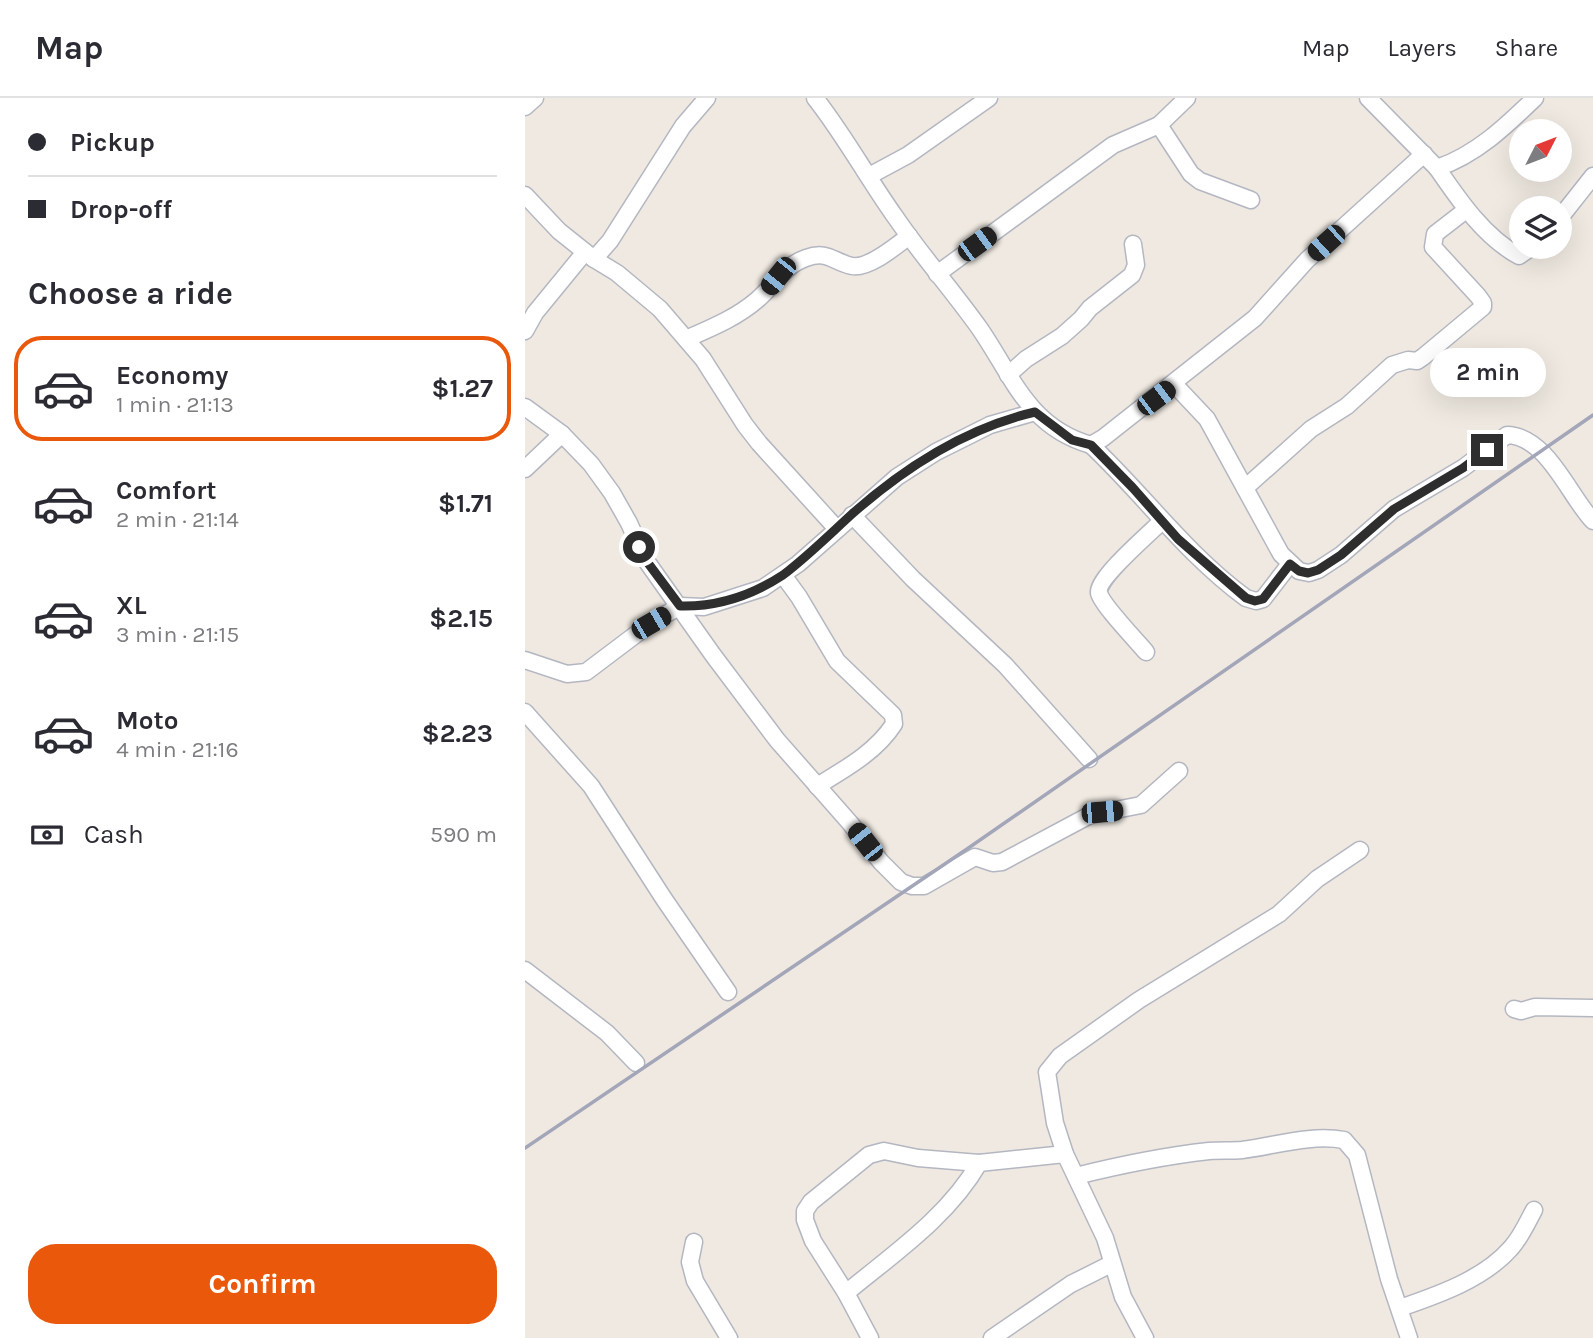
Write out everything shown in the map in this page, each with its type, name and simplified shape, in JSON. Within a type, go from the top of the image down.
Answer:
[{"type":"street","points":[[525,107],[534,98]]},
{"type":"street","points":[[525,331],[535,313],[590,256],[610,241],[683,126],[707,98]]},
{"type":"street","points":[[815,98],[936,274],[980,330],[1020,396],[1035,412],[1072,440],[1091,445],[1178,539],[1246,598],[1255,601],[1263,599],[1290,564]]},
{"type":"street","points":[[869,176],[908,155],[989,98]]},
{"type":"street","points":[[936,274],[1113,145],[1159,125],[1187,98]]},
{"type":"street","points":[[1368,98],[1437,168],[1466,210],[1509,250]]},
{"type":"street","points":[[1437,168],[1471,152],[1535,98]]},
{"type":"street","points":[[1159,125],[1191,174],[1200,181],[1251,200]]},
{"type":"street","points":[[1091,445],[1174,384],[1255,318],[1307,260],[1424,154]]},
{"type":"street","points":[[1572,203],[1593,176]]},
{"type":"street","points":[[528,205],[590,256],[635,286],[660,309],[703,359],[745,425],[837,529]]},
{"type":"street","points":[[1245,488],[1311,429],[1347,406],[1392,365],[1408,360],[1417,361],[1483,307],[1478,296],[1433,247],[1435,234],[1466,210]]},
{"type":"street","points":[[686,339],[730,319],[745,309],[760,298],[792,264],[820,255],[834,257],[851,265],[862,265],[889,251],[909,236]]},
{"type":"street","points":[[1008,375],[1026,359],[1062,336],[1090,308],[1132,275],[1136,265],[1133,244]]},
{"type":"street","points":[[1174,384],[1207,419],[1281,554],[1299,571],[1308,573],[1318,570],[1341,555],[1394,509],[1463,468],[1507,435],[1515,435],[1540,452],[1564,478],[1593,521]]},
{"type":"street","points":[[525,407],[562,434],[591,464],[612,493],[645,559],[777,740],[901,882],[924,886],[969,858],[1002,862],[1090,815],[1141,805],[1179,771]]},
{"type":"street","points":[[525,660],[567,674],[586,672],[651,623],[680,606],[704,607],[736,599],[763,588],[783,575],[897,477],[936,452],[990,425],[1035,412]]},
{"type":"street","points":[[525,469],[562,434]]},
{"type":"street","points":[[852,514],[913,579],[1005,665],[1089,760]]},
{"type":"street","points":[[1146,652],[1099,595],[1099,588],[1105,576],[1163,521]]},
{"type":"street","points":[[783,575],[837,660],[893,715],[894,724],[874,748],[817,786]]},
{"type":"street","points":[[525,712],[591,786],[664,900],[728,992]]},
{"type":"street","points":[[1145,1338],[1123,1297],[1105,1238],[1065,1154],[1055,1123],[1047,1072],[1052,1064],[1139,1000],[1279,914],[1317,879],[1360,850]]},
{"type":"street","points":[[525,970],[607,1034],[636,1063]]},
{"type":"street","points":[[1514,1009],[1593,1008]]},
{"type":"street","points":[[1076,1176],[1188,1154],[1242,1150],[1296,1141],[1334,1138],[1344,1140],[1357,1155],[1386,1268],[1409,1338]]},
{"type":"street","points":[[870,1338],[846,1293],[813,1241],[805,1220],[805,1211],[811,1202],[869,1156],[884,1151],[918,1158],[979,1163],[1065,1154]]},
{"type":"street","points":[[846,1293],[937,1216],[957,1196],[979,1163]]},
{"type":"street","points":[[1400,1308],[1457,1286],[1503,1256],[1521,1235],[1534,1210]]},
{"type":"street","points":[[694,1242],[690,1262],[695,1281],[729,1338]]},
{"type":"street","points":[[992,1338],[1071,1284],[1111,1264]]},
{"type":"railway","points":[[525,1148],[967,849],[1593,415]]},
{"type":"route","points":[[639,547],[680,606],[704,607],[736,599],[763,588],[798,564],[897,477],[936,452],[990,425],[1035,412],[1072,440],[1091,445],[1178,539],[1233,588],[1255,601],[1263,599],[1271,592],[1290,564],[1299,571],[1308,573],[1318,570],[1341,555],[1394,509],[1438,484],[1487,450]]}]
